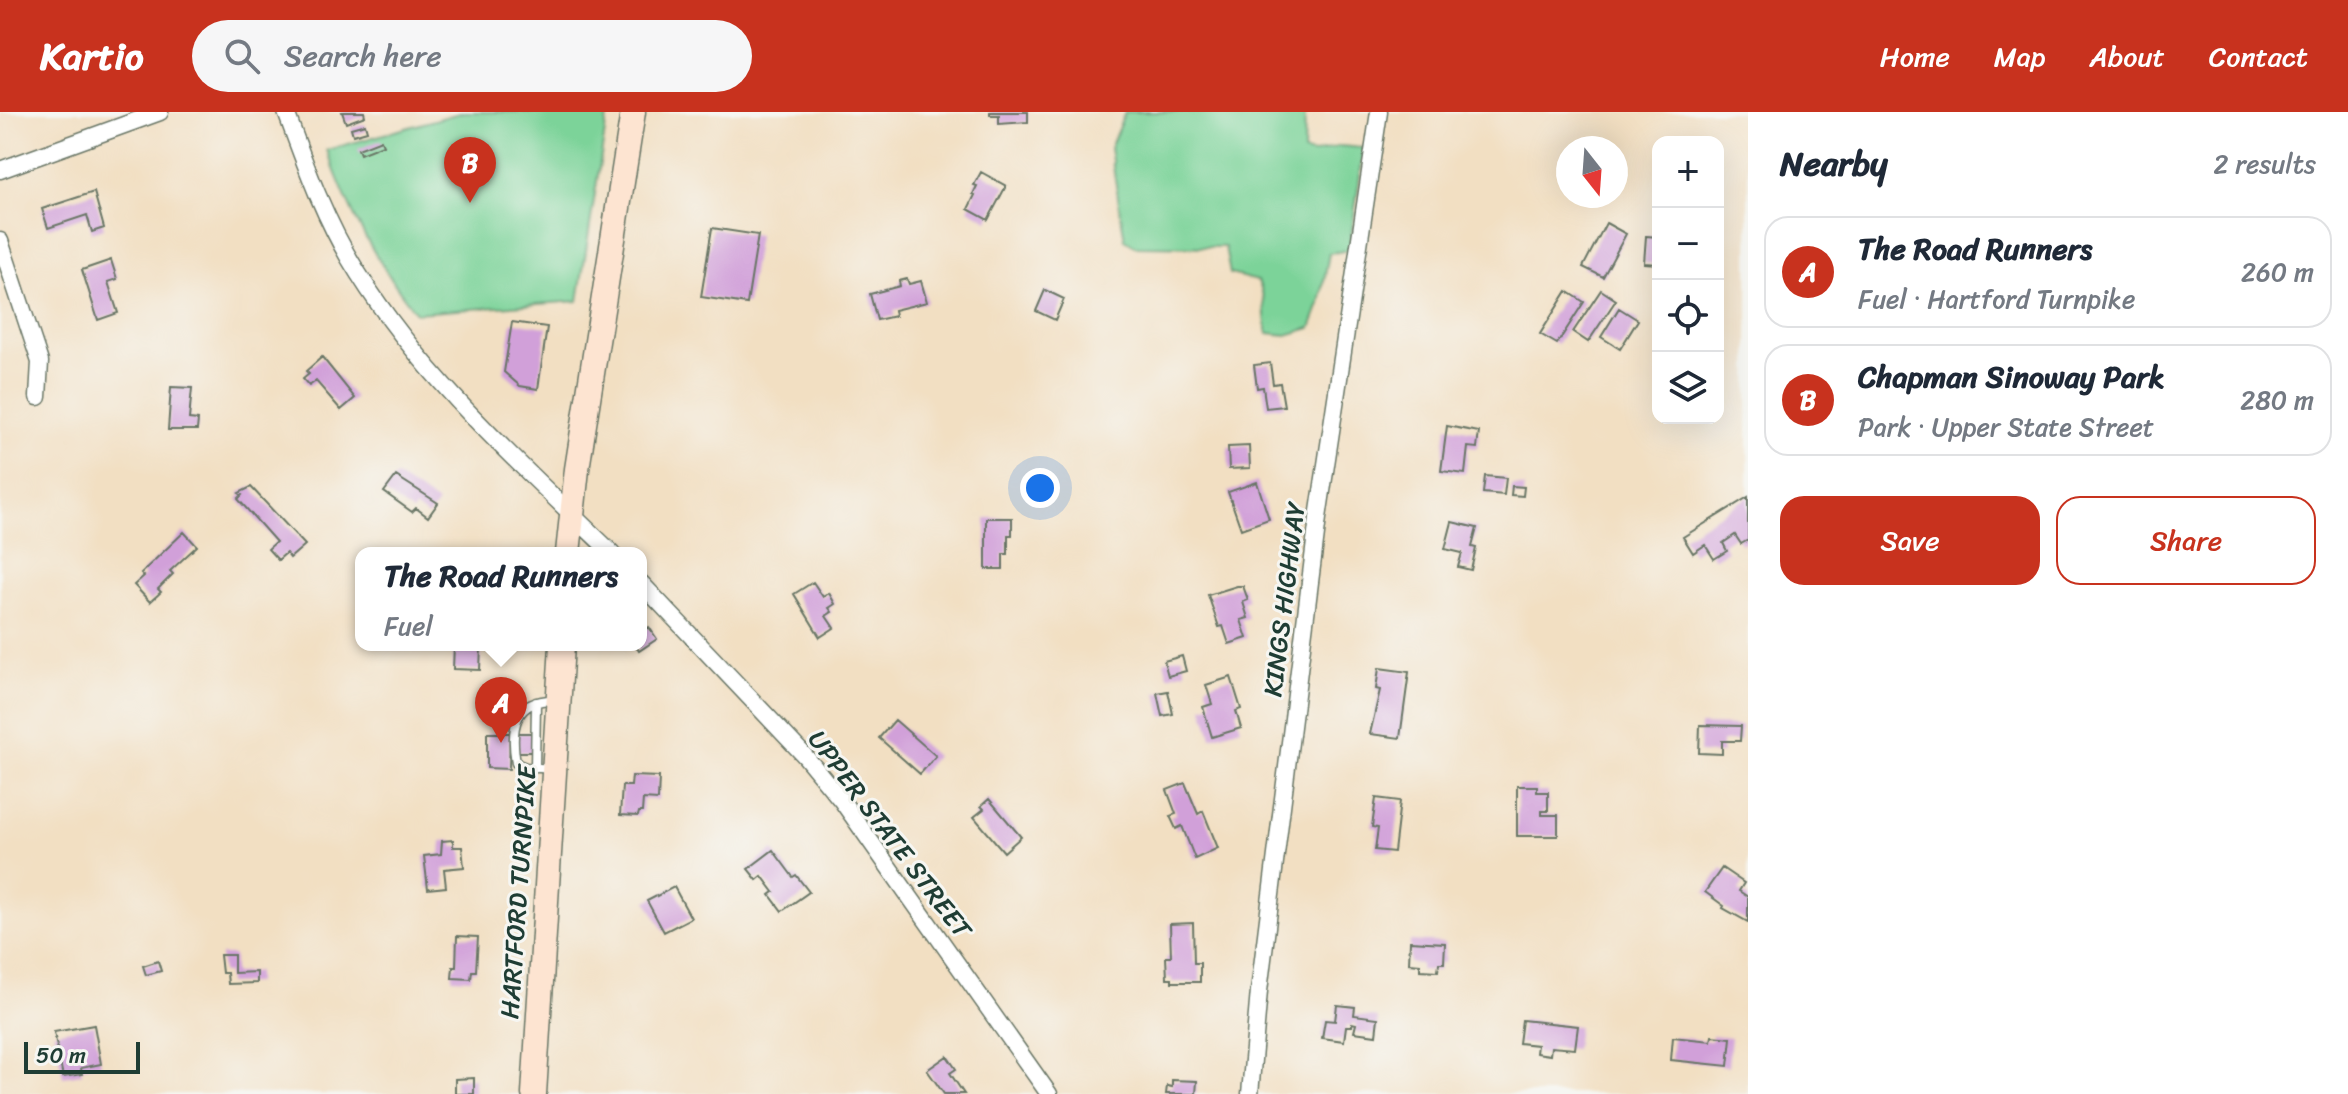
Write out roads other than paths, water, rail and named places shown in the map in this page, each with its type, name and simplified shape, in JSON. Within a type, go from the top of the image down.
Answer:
[{"type":"main road","points":[[569,547],[633,112]]},
{"type":"main road","name":"HARTFORD TURNPIKE","points":[[534,1094],[547,701],[560,651]]},
{"type":"street","points":[[0,170],[160,112]]},
{"type":"street","points":[[286,112],[336,234],[389,318],[496,441],[606,547]]},
{"type":"street","name":"KINGS HIGHWAY","points":[[1250,1094],[1259,991],[1316,533],[1379,112]]},
{"type":"street","points":[[0,241],[40,362],[38,397]]},
{"type":"street","name":"UPPER STATE STREET","points":[[647,589],[805,756],[842,801],[1049,1094]]},
{"type":"lane","points":[[491,707],[523,708],[547,701]]},
{"type":"lane","points":[[523,708],[515,729],[516,763],[544,768]]},
{"type":"place","name":"Chapman Sinoway Park","points":[[470,203]]},
{"type":"place","name":"The Road Runners","points":[[501,743]]}]
